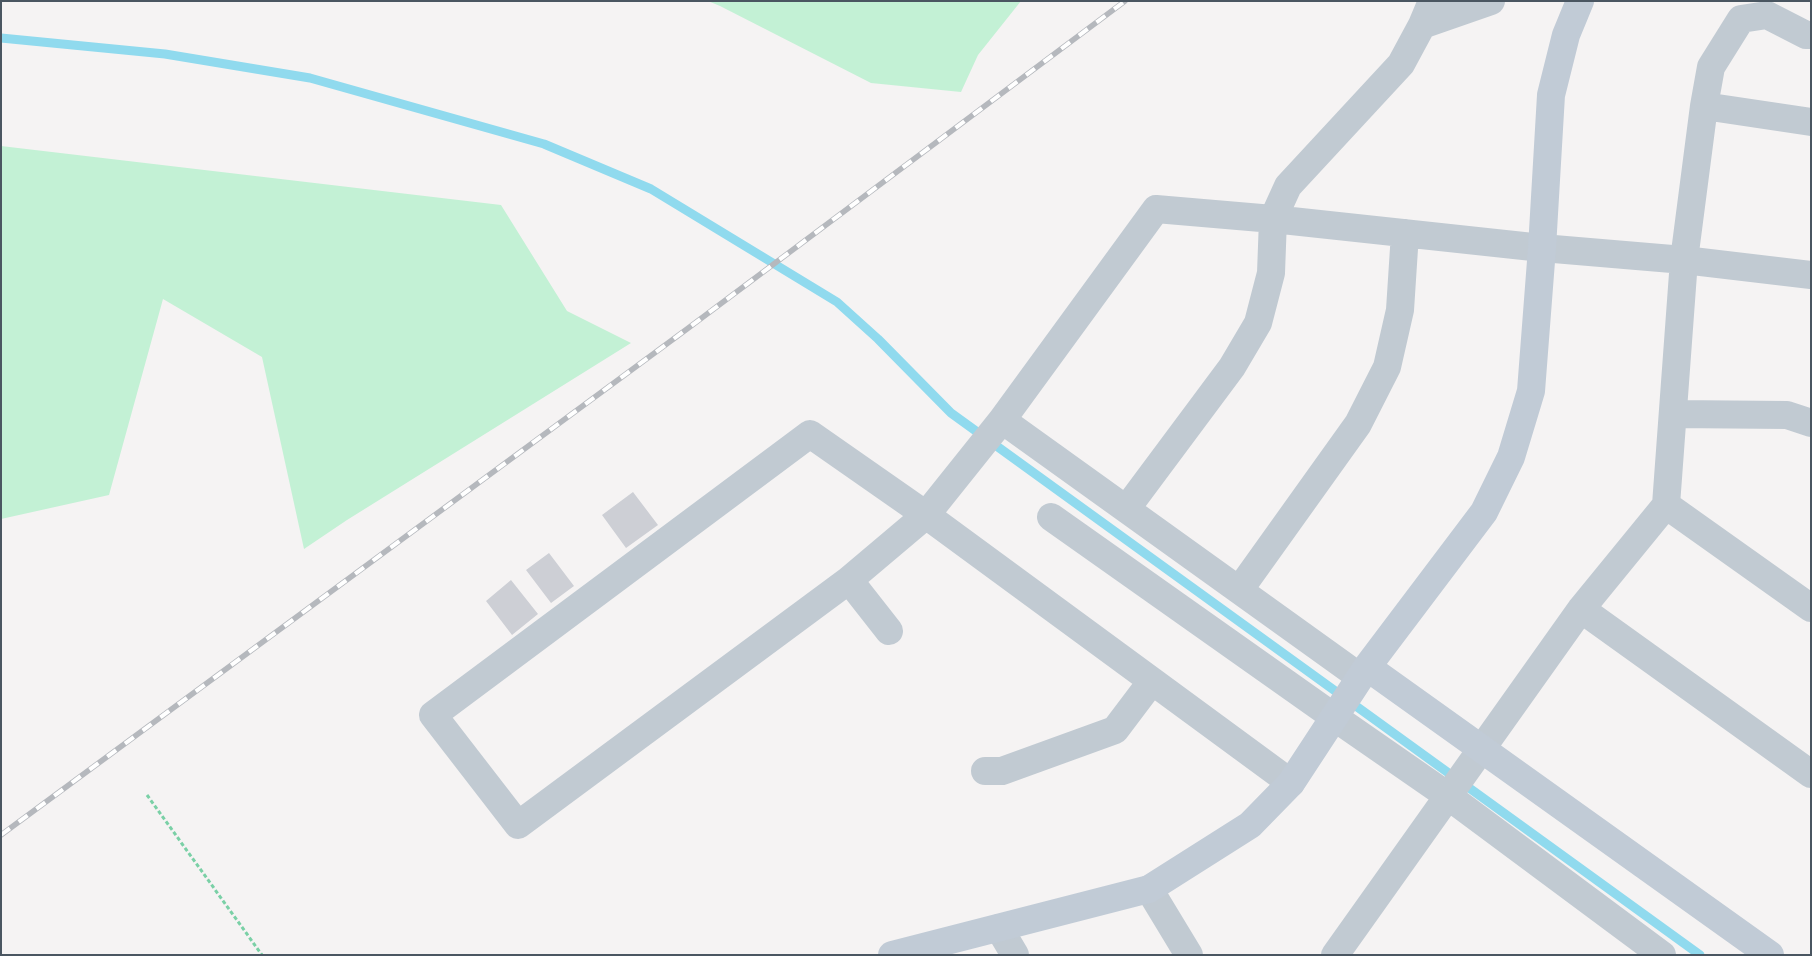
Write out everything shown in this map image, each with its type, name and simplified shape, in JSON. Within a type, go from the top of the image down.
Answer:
[{"type":"street","points":[[1127,508],[1232,367],[1258,323],[1271,273],[1273,219],[1288,186],[1401,64],[1427,13],[1491,1]]},
{"type":"street","points":[[892,955],[1149,889],[1250,825],[1291,783],[1361,677],[1484,512],[1511,457],[1531,391],[1551,95],[1566,35],[1580,1]]},
{"type":"street","points":[[1335,955],[1582,610],[1666,505],[1684,260],[1704,106],[1711,67],[1741,19],[1767,15],[1806,35],[1811,34]]},
{"type":"street","points":[[1704,106],[1811,122]]},
{"type":"street","points":[[1291,783],[926,515],[810,434],[433,715],[518,825],[849,580],[926,515],[1002,420],[1156,209],[1273,219],[1542,248],[1684,260],[1811,275]]},
{"type":"street","points":[[1240,589],[1358,424],[1387,367],[1400,310],[1405,233]]},
{"type":"street","points":[[1674,414],[1787,416],[1811,423]]},
{"type":"street","points":[[1002,420],[1361,677],[1482,749],[1770,955]]},
{"type":"street","points":[[1666,505],[1811,608]]},
{"type":"street","points":[[1051,517],[1448,796],[1662,955]]},
{"type":"street","points":[[849,580],[889,631]]},
{"type":"street","points":[[1582,610],[1811,774]]},
{"type":"street","points":[[985,771],[1002,771],[1116,730],[1152,681]]},
{"type":"street","points":[[1149,889],[1189,955]]},
{"type":"street","points":[[999,928],[1015,955]]},
{"type":"path","points":[[147,795],[262,955]]},
{"type":"green space","points":[[708,1],[1021,1],[978,55],[961,92],[871,83]]},
{"type":"green space","points":[[1,146],[501,205],[567,311],[631,343],[347,520],[304,549],[262,357],[163,299],[109,495],[1,519]]},
{"type":"building","points":[[633,492],[658,525],[626,548],[602,515]]},
{"type":"building","points":[[549,553],[574,586],[551,603],[526,570]]},
{"type":"building","points":[[511,580],[538,614],[512,635],[486,601]]},
{"type":"waterway","points":[[1,38],[165,54],[310,78],[544,144],[651,189],[837,302],[878,339],[951,413],[1700,955]]},
{"type":"railway","points":[[1,835],[687,329],[1125,1]]}]
